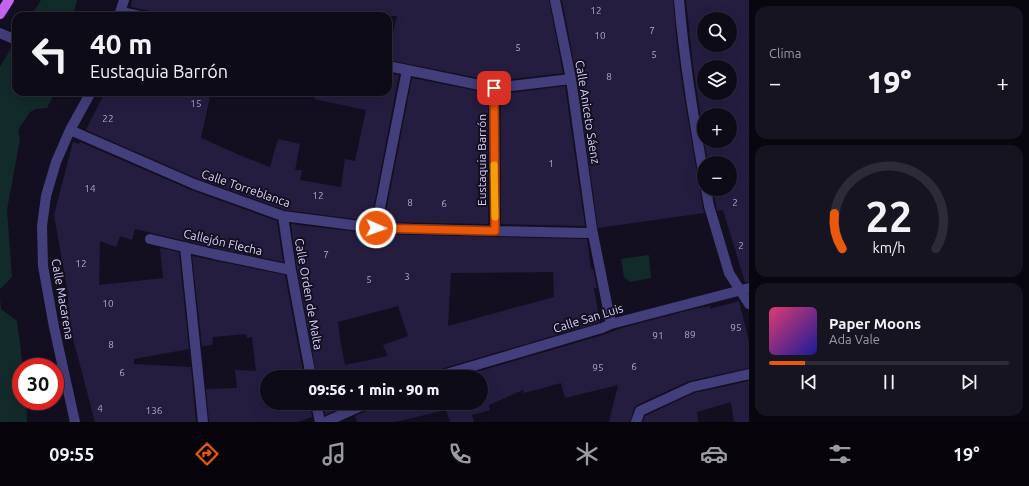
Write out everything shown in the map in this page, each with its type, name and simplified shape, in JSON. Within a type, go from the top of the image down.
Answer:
[{"type":"main road","points":[[0,14],[9,0]]},
{"type":"street","points":[[121,12],[124,0]]},
{"type":"street","name":"Calle Aniceto Sáenz","points":[[555,0],[571,79],[592,231],[611,324]]},
{"type":"street","points":[[679,0],[684,48],[700,156]]},
{"type":"street","points":[[0,33],[12,38]]},
{"type":"street","points":[[392,67],[494,88],[571,79]]},
{"type":"street","points":[[376,228],[408,70]]},
{"type":"street","name":"Eustaquia Barrón","points":[[494,88],[495,231]]},
{"type":"street","name":"Calle Macarena","points":[[76,422],[54,327],[43,266],[42,226],[46,196],[56,162],[70,130],[89,96]]},
{"type":"street","name":"Calle Torreblanca","points":[[70,130],[194,184],[283,216],[376,228],[586,233],[592,231]]},
{"type":"street","points":[[707,196],[729,273],[745,289],[749,304]]},
{"type":"street","name":"Calle Orden de Malta","points":[[283,216],[291,270],[310,370]]},
{"type":"street","name":"Callejón Flecha","points":[[150,239],[291,270]]},
{"type":"street","points":[[185,247],[203,422]]},
{"type":"street","name":"Calle San Luis","points":[[460,370],[602,328],[611,324],[745,289]]},
{"type":"street","points":[[636,422],[640,411],[692,387],[749,374]]},
{"type":"street","points":[[317,410],[320,422]]},
{"type":"street","points":[[333,421],[354,410]]},
{"type":"green space","points":[[41,0],[77,0],[74,12],[34,12]]},
{"type":"green space","points":[[12,47],[12,96],[53,96],[47,108],[36,109],[30,112],[18,130],[20,139],[7,210],[12,277],[0,289],[0,67]]},
{"type":"green space","points":[[649,255],[651,278],[630,282],[624,277],[621,259]]},
{"type":"green space","points":[[0,297],[1,309],[17,321],[22,358],[12,358],[12,410],[26,410],[27,422],[0,422]]},
{"type":"building","points":[[132,0],[549,0],[563,73],[494,81],[392,61],[392,38],[397,16],[392,16],[392,12],[155,12],[131,7]]},
{"type":"building","points":[[562,0],[673,0],[683,90],[697,173],[697,196],[701,196],[704,213],[598,228],[577,78]]},
{"type":"building","points":[[686,0],[749,0],[749,282],[745,282],[723,210],[717,211],[714,196],[737,196],[737,156],[707,156],[705,148],[737,148],[737,108],[699,108],[698,100],[737,100],[737,60],[697,60],[697,93]]},
{"type":"building","points":[[392,74],[399,75],[371,221],[285,210],[196,178],[86,130],[103,96],[210,96],[201,138],[270,167],[278,139],[300,144],[295,170],[302,170],[300,180],[341,187],[345,159],[355,161],[366,110],[314,99],[314,96],[392,96]]},
{"type":"building","points":[[412,78],[488,93],[488,224],[384,222]]},
{"type":"building","points":[[565,86],[585,226],[501,224],[501,94]]},
{"type":"building","points":[[73,142],[79,144],[80,142],[191,190],[277,221],[283,262],[135,229],[132,240],[120,236],[116,247],[100,241],[99,285],[163,278],[160,248],[179,252],[189,349],[134,359],[134,364],[191,367],[196,422],[95,422],[71,331],[67,288],[54,215]]},
{"type":"building","points":[[291,224],[376,234],[587,239],[591,269],[593,269],[597,288],[594,288],[600,322],[437,370],[316,370],[297,269]],"holes":[[[553,272],[554,297],[448,326],[451,273]],[[398,306],[408,336],[383,345],[388,356],[345,365],[338,322]]]},
{"type":"building","points":[[192,256],[285,275],[303,370],[260,370],[260,410],[311,410],[312,417],[298,422],[209,422],[206,389],[237,388],[235,370],[256,371],[252,337],[247,338],[246,334],[213,337],[212,345],[202,346]]},
{"type":"building","points":[[739,301],[749,342],[749,368],[689,381],[637,405],[634,409],[630,422],[609,422],[618,385],[565,398],[561,383],[524,393],[523,390],[489,405],[490,410],[472,415],[474,422],[450,422],[446,410],[488,410],[488,370],[483,370],[603,335],[625,327],[690,310],[710,306],[710,309]]},
{"type":"building","points":[[749,381],[749,422],[734,422],[731,402],[697,412],[698,422],[643,422],[645,416],[694,393]]},
{"type":"building","points":[[324,410],[336,410],[325,415]]},
{"type":"building","points":[[369,410],[446,410],[395,422],[357,422],[355,416]]},
{"type":"slow traffic","points":[[494,165],[495,217]]},
{"type":"route","points":[[376,228],[495,231],[494,88]]}]
